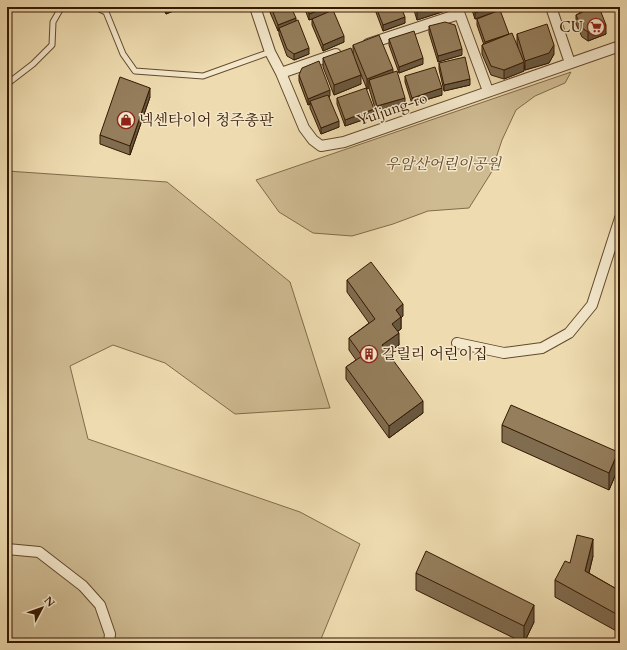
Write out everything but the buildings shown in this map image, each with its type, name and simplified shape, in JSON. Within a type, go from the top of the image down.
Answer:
[{"type":"street","name":"Yuljung-ro","points":[[254,7],[270,52],[281,72],[304,128],[313,140],[321,146],[344,142],[620,46]]},
{"type":"street","points":[[551,7],[570,63]]},
{"type":"street","points":[[281,72],[352,49],[458,10],[488,91]]},
{"type":"street","points":[[457,343],[504,353],[542,348],[569,333],[592,305],[620,218]]},
{"type":"street","points":[[7,549],[39,552],[83,586],[100,605],[110,634],[109,643]]},
{"type":"lane","points":[[7,84],[33,64],[52,45],[53,22],[61,8],[66,7]]},
{"type":"lane","points":[[95,7],[106,12],[123,54],[135,71],[204,76],[270,52]]},
{"type":"green space","name":"우암산어린이공원","points":[[571,72],[565,83],[535,96],[516,110],[502,140],[491,173],[469,208],[428,211],[393,224],[352,236],[313,233],[279,212],[256,180]]},
{"type":"green space","points":[[7,171],[167,182],[290,282],[330,408],[235,414],[165,363],[113,345],[70,366],[88,439],[300,512],[360,544],[321,639],[321,643],[7,643]]},
{"type":"place","name":"CU","points":[[596,27]]},
{"type":"place","name":"넥센타이어 청주총판","points":[[126,120]]},
{"type":"place","name":"갈릴리 어린이집","points":[[369,354]]}]
